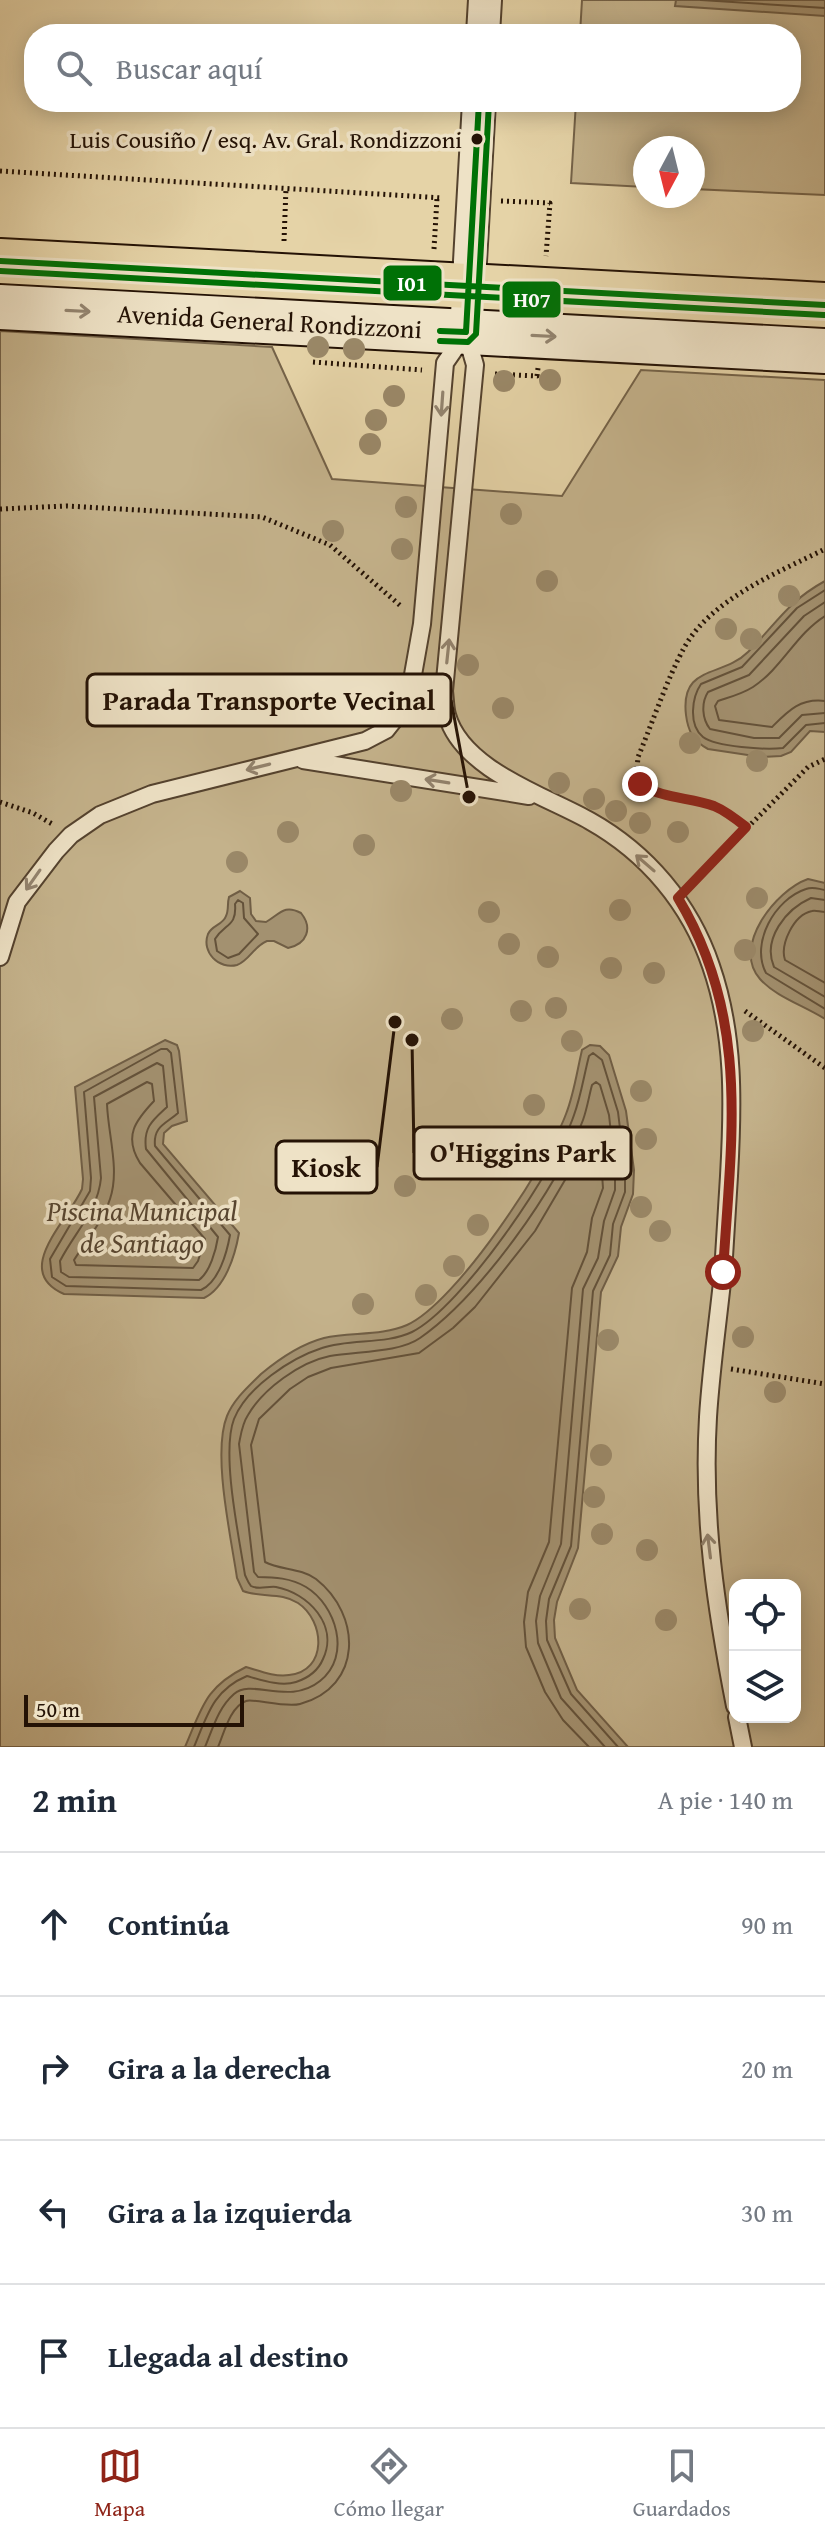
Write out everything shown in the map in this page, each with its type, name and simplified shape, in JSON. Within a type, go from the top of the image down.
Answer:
[{"type":"main road","name":"Avenida General Rondizzoni","points":[[0,261],[825,305]]},
{"type":"main road","name":"Avenida General Rondizzoni","points":[[0,307],[470,352],[825,351]]},
{"type":"street","points":[[484,24],[485,0]]},
{"type":"street","points":[[470,352],[469,286],[478,112]]},
{"type":"lane","points":[[0,957],[17,902],[45,863],[71,835],[100,815],[137,799],[365,741],[386,730],[401,711],[411,686],[422,624],[445,363],[470,352],[444,691],[448,717],[478,759],[542,798],[591,821],[666,882],[702,941],[719,991],[733,1085],[723,1272],[706,1474],[708,1533],[729,1668]]},
{"type":"lane","points":[[293,758],[542,798]]},
{"type":"lane","points":[[738,1723],[743,1747]]},
{"type":"path","points":[[0,171],[437,198]]},
{"type":"path","points":[[284,244],[286,188]]},
{"type":"path","points":[[544,289],[550,203]]},
{"type":"path","points":[[470,352],[537,376]]},
{"type":"path","points":[[383,368],[445,372]]},
{"type":"path","points":[[0,509],[67,506],[262,517],[330,545],[422,624]]},
{"type":"path","points":[[746,827],[712,805],[655,793],[640,784],[638,757],[684,647],[708,616],[723,604],[825,549]]},
{"type":"path","points":[[678,898],[808,767],[825,759]]},
{"type":"path","points":[[0,802],[33,813],[71,835]]},
{"type":"path","points":[[719,991],[825,1068]]},
{"type":"path","points":[[713,1366],[825,1384]]},
{"type":"shaded area","points":[[582,0],[825,0],[825,195],[705,190],[705,136],[633,136],[633,186],[571,183],[575,112],[801,112],[801,24],[581,24]]},
{"type":"shaded area","points":[[0,331],[272,347],[332,479],[562,496],[641,370],[825,380],[825,1747],[0,1747]]},
{"type":"water","points":[[676,0],[825,0],[825,16],[675,6]]},
{"type":"water","points":[[825,581],[825,732],[810,731],[791,752],[781,756],[761,757],[708,749],[699,743],[690,731],[686,715],[690,687],[705,674],[738,660],[792,605]]},
{"type":"water","points":[[808,879],[825,883],[825,1019],[774,991],[760,979],[752,966],[754,936],[761,921],[783,895]]},
{"type":"water","points":[[240,891],[250,898],[251,914],[256,921],[266,922],[290,909],[301,913],[307,924],[304,939],[288,948],[267,941],[237,965],[218,962],[209,953],[208,934],[225,919],[229,897]]},
{"type":"water","name":"Piscina Municipal de Santiago","points":[[165,1040],[177,1045],[179,1051],[187,1121],[172,1126],[164,1133],[163,1144],[239,1233],[232,1261],[218,1287],[204,1298],[64,1294],[49,1284],[42,1272],[48,1245],[82,1189],[75,1087]]},
{"type":"water","points":[[590,1045],[600,1046],[609,1055],[626,1111],[634,1170],[633,1194],[621,1227],[618,1256],[601,1292],[578,1548],[557,1602],[554,1620],[555,1638],[577,1690],[628,1747],[185,1747],[206,1700],[222,1682],[246,1667],[278,1675],[302,1671],[311,1665],[318,1644],[313,1621],[298,1603],[285,1597],[243,1591],[237,1578],[227,1518],[221,1451],[230,1410],[261,1374],[299,1348],[324,1338],[387,1331],[407,1325],[427,1312],[450,1290],[498,1230],[556,1137],[569,1106],[582,1050]]},
{"type":"transit line","name":"I01","points":[[440,331],[466,332],[478,112]]},
{"type":"transit line","name":"H07","points":[[440,341],[468,342],[476,334],[488,112]]},
{"type":"transit line","name":"I01","points":[[0,261],[825,305]]},
{"type":"transit line","name":"H07","points":[[0,271],[824,315]]},
{"type":"place","name":"Luis Cousiño / esq. Av. Gral. Rondizzoni","points":[[477,139]]},
{"type":"place","name":"Parada Transporte Vecinal","points":[[469,797]]},
{"type":"place","name":"Kiosk","points":[[395,1022]]},
{"type":"place","name":"O'Higgins Park","points":[[412,1040]]},
{"type":"route","points":[[640,784],[655,793],[712,805],[746,827],[678,898],[694,924],[712,967],[730,1053],[733,1085],[723,1272]]}]
